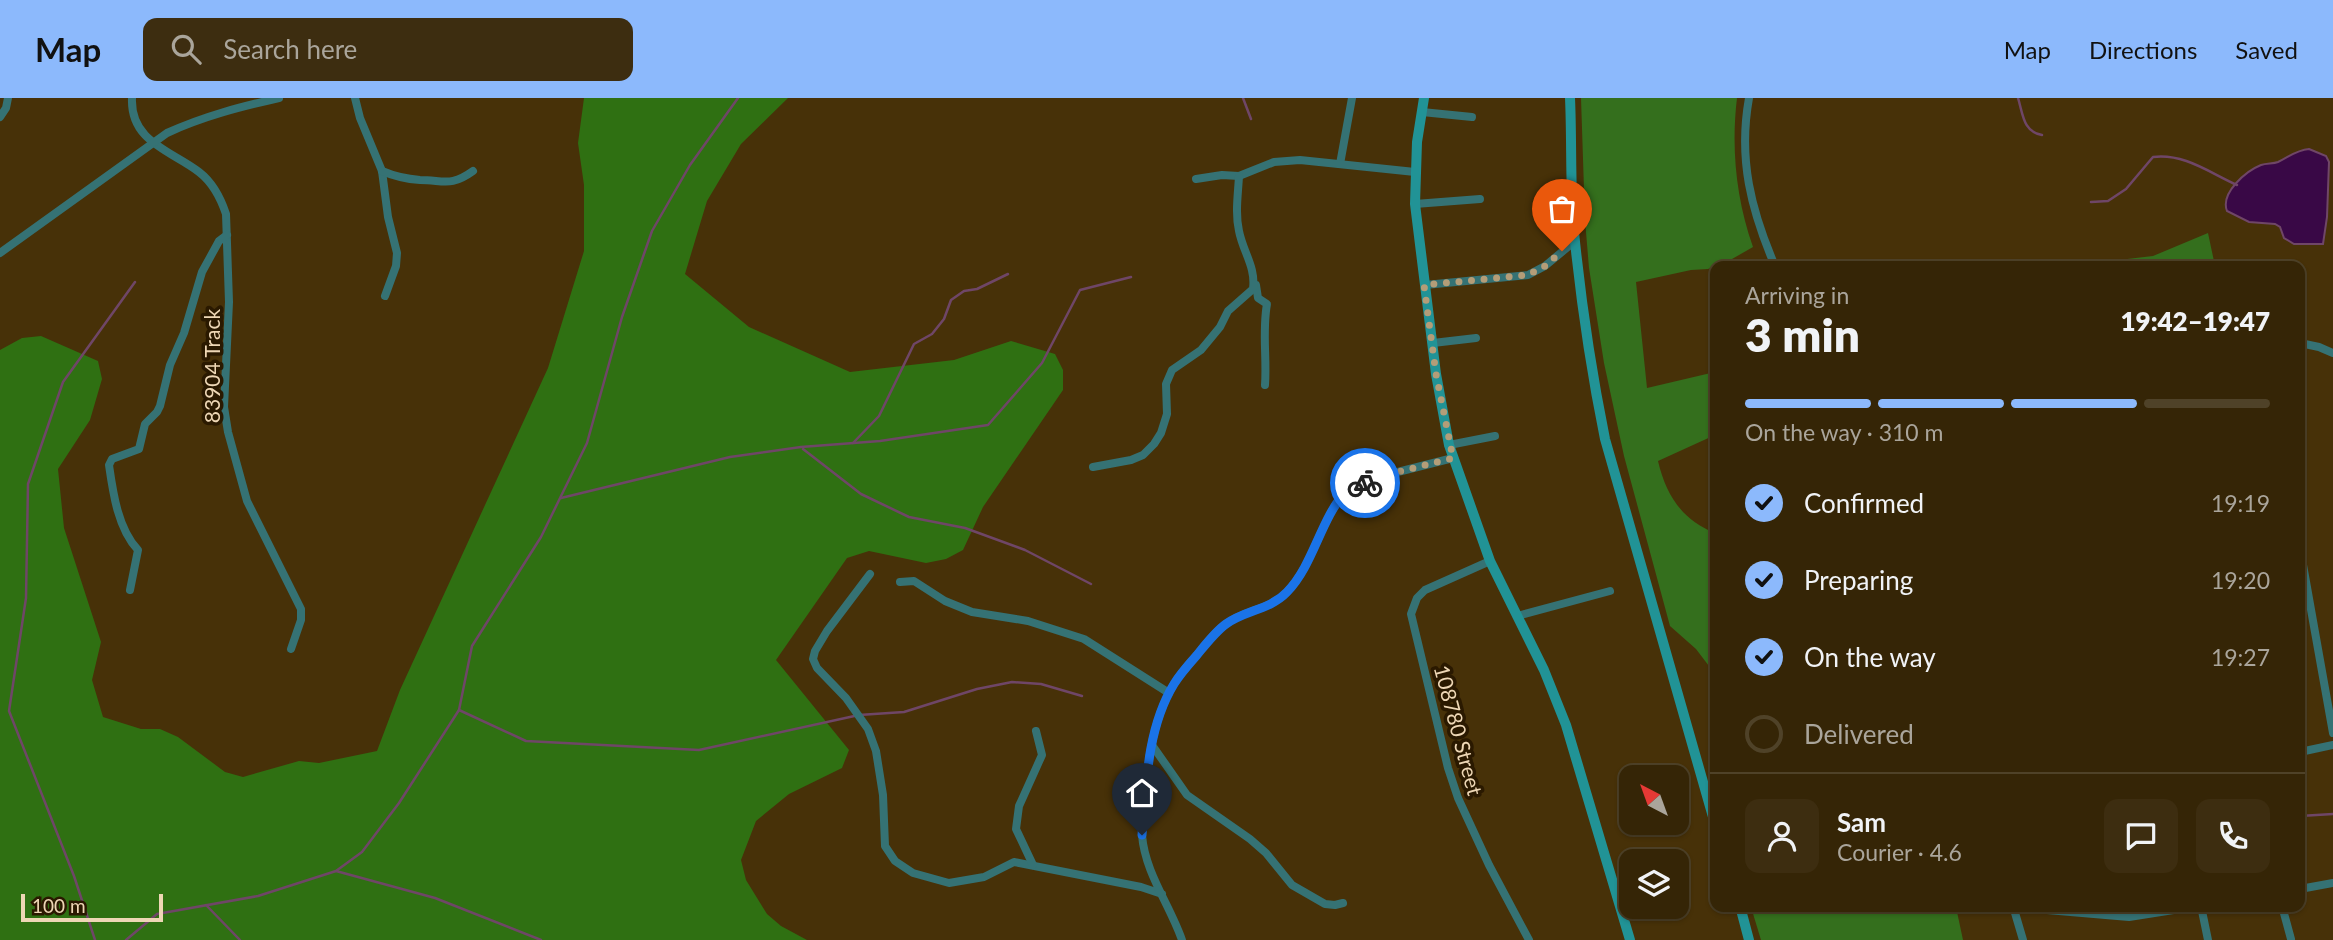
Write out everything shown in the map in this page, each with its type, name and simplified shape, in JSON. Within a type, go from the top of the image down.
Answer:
[{"type":"street","points":[[0,117],[8,98]]},
{"type":"street","points":[[132,98],[136,122],[153,142]]},
{"type":"street","points":[[0,253],[107,178],[153,142],[196,120],[229,109],[279,98]]},
{"type":"street","points":[[355,98],[360,118],[382,171],[397,259],[385,296]]},
{"type":"street","points":[[1340,164],[1352,98]]},
{"type":"street","points":[[1424,98],[1415,172],[1415,204],[1436,374],[1449,445],[1490,561],[1544,670],[1566,724],[1630,940]]},
{"type":"street","points":[[1570,98],[1575,240],[1586,342],[1605,439],[1710,806]]},
{"type":"street","points":[[1749,98],[1745,127],[1747,179],[1758,224],[1772,261]]},
{"type":"street","points":[[1422,112],[1472,117]]},
{"type":"street","name":"83904 Track","points":[[153,142],[162,151],[199,172],[223,206],[227,235],[229,302],[224,407],[247,501],[301,609],[301,620],[291,649]]},
{"type":"street","points":[[1196,179],[1239,176],[1260,166],[1282,161],[1415,172]]},
{"type":"street","points":[[382,171],[407,180],[448,183],[464,178],[473,171]]},
{"type":"street","points":[[1239,176],[1236,203],[1239,232],[1255,279],[1258,298],[1267,304],[1263,335],[1265,385]]},
{"type":"street","points":[[1415,204],[1480,199]]},
{"type":"street","points":[[130,590],[138,550],[132,544],[118,511],[110,462],[135,452],[141,446],[145,424],[160,406],[170,365],[184,333],[202,272],[219,241],[227,235]]},
{"type":"street","points":[[1424,285],[1528,275],[1545,266],[1575,240]]},
{"type":"street","points":[[1093,467],[1131,460],[1143,455],[1154,444],[1167,414],[1166,384],[1171,370],[1201,350],[1220,327],[1228,311],[1250,293],[1255,279]]},
{"type":"street","points":[[1433,342],[1476,338]]},
{"type":"street","points":[[2305,344],[2333,353]]},
{"type":"street","points":[[1449,445],[1495,436]]},
{"type":"street","points":[[1182,940],[1155,881],[1143,849],[1142,835],[1152,745],[1169,694],[1184,671],[1225,624],[1270,605],[1286,593],[1296,581],[1338,500],[1346,491],[1349,492],[1374,478],[1453,458]]},
{"type":"street","name":"108780 Street","points":[[1490,561],[1425,590],[1417,598],[1411,614],[1448,768],[1458,798],[1489,865],[1529,940]]},
{"type":"street","points":[[870,574],[827,631],[813,659],[817,668],[846,698],[868,729],[876,751],[883,795],[886,846],[898,864],[914,873],[954,883],[984,877],[1011,863],[1033,865],[1163,894]]},
{"type":"street","points":[[2305,576],[2333,733]]},
{"type":"street","points":[[900,582],[914,581],[945,601],[972,612],[1028,621],[1084,639],[1169,694]]},
{"type":"street","points":[[1517,616],[1610,591]]},
{"type":"street","points":[[1033,865],[1016,829],[1019,806],[1042,755],[1036,731]]},
{"type":"street","points":[[1152,745],[1187,795],[1250,839],[1266,853],[1292,885],[1325,904],[1343,903]]},
{"type":"street","points":[[2305,751],[2333,745]]},
{"type":"street","points":[[2305,888],[2333,883]]},
{"type":"street","points":[[1742,912],[1749,940]]},
{"type":"street","points":[[2015,912],[2024,940]]},
{"type":"street","points":[[2077,912],[2129,916],[2157,912]]},
{"type":"street","points":[[2201,912],[2208,940]]},
{"type":"street","points":[[2284,912],[2291,939]]},
{"type":"green space","points":[[584,98],[788,98],[741,144],[707,201],[685,274],[749,327],[850,372],[954,360],[1011,341],[1055,354],[1063,370],[1063,390],[983,507],[963,550],[946,559],[926,563],[869,551],[847,558],[776,660],[849,750],[842,768],[789,794],[756,821],[741,860],[746,880],[767,914],[781,926],[807,940],[0,940],[0,350],[22,338],[41,336],[98,361],[102,379],[90,420],[58,469],[64,528],[101,642],[92,680],[103,717],[141,729],[160,729],[178,737],[225,772],[243,777],[299,761],[319,763],[377,751],[400,690],[548,368],[584,251],[584,185],[578,143]]},
{"type":"green space","points":[[1581,98],[1737,98],[1736,173],[1742,210],[1753,247],[1728,261],[1710,261],[1708,269],[1636,282],[1647,388],[1710,373],[1710,437],[1658,461],[1666,485],[1677,505],[1693,521],[1710,531],[1710,667],[1696,649],[1670,626],[1624,456],[1604,363],[1589,268]]},
{"type":"green space","points":[[2208,233],[2214,261],[2125,261],[2153,256]]},
{"type":"green space","points":[[1753,912],[1957,912],[1963,940],[1761,940]]},
{"type":"shaded area","points":[[2309,149],[2326,156],[2329,162],[2323,244],[2294,244],[2284,238],[2280,227],[2275,224],[2249,222],[2227,211],[2227,197],[2248,172]]},
{"type":"waterway","points":[[126,940],[157,914],[258,896],[336,871],[362,852],[399,803],[459,710],[472,646],[541,537],[587,443],[622,317],[652,231],[690,165],[738,98]]},
{"type":"waterway","points":[[1243,98],[1251,119]]},
{"type":"waterway","points":[[2018,98],[2027,126],[2042,135]]},
{"type":"waterway","points":[[2091,202],[2108,201],[2126,189],[2153,157],[2186,161],[2237,185]]},
{"type":"waterway","points":[[853,443],[879,416],[914,344],[932,334],[944,319],[951,300],[964,291],[977,289],[1008,274]]},
{"type":"waterway","points":[[561,498],[730,457],[801,447],[880,441],[988,425],[1042,363],[1080,290],[1131,277]]},
{"type":"waterway","points":[[95,940],[74,876],[9,711],[26,598],[28,484],[63,382],[135,282]]},
{"type":"waterway","points":[[803,449],[861,494],[909,517],[965,528],[1025,550],[1091,584]]},
{"type":"waterway","points":[[459,710],[526,741],[699,750],[859,715],[904,712],[977,689],[1012,682],[1041,684],[1082,696]]},
{"type":"waterway","points":[[2305,816],[2333,814]]},
{"type":"waterway","points":[[336,871],[435,898],[541,940]]},
{"type":"waterway","points":[[206,905],[240,940]]},
{"type":"way so far","points":[[1365,483],[1374,478],[1453,458],[1442,412],[1424,285],[1517,278],[1545,266],[1562,251]]},
{"type":"route","points":[[1142,835],[1152,745],[1164,705],[1173,686],[1208,641],[1225,624],[1270,605],[1286,593],[1313,552],[1338,500],[1346,491],[1365,483]]}]
